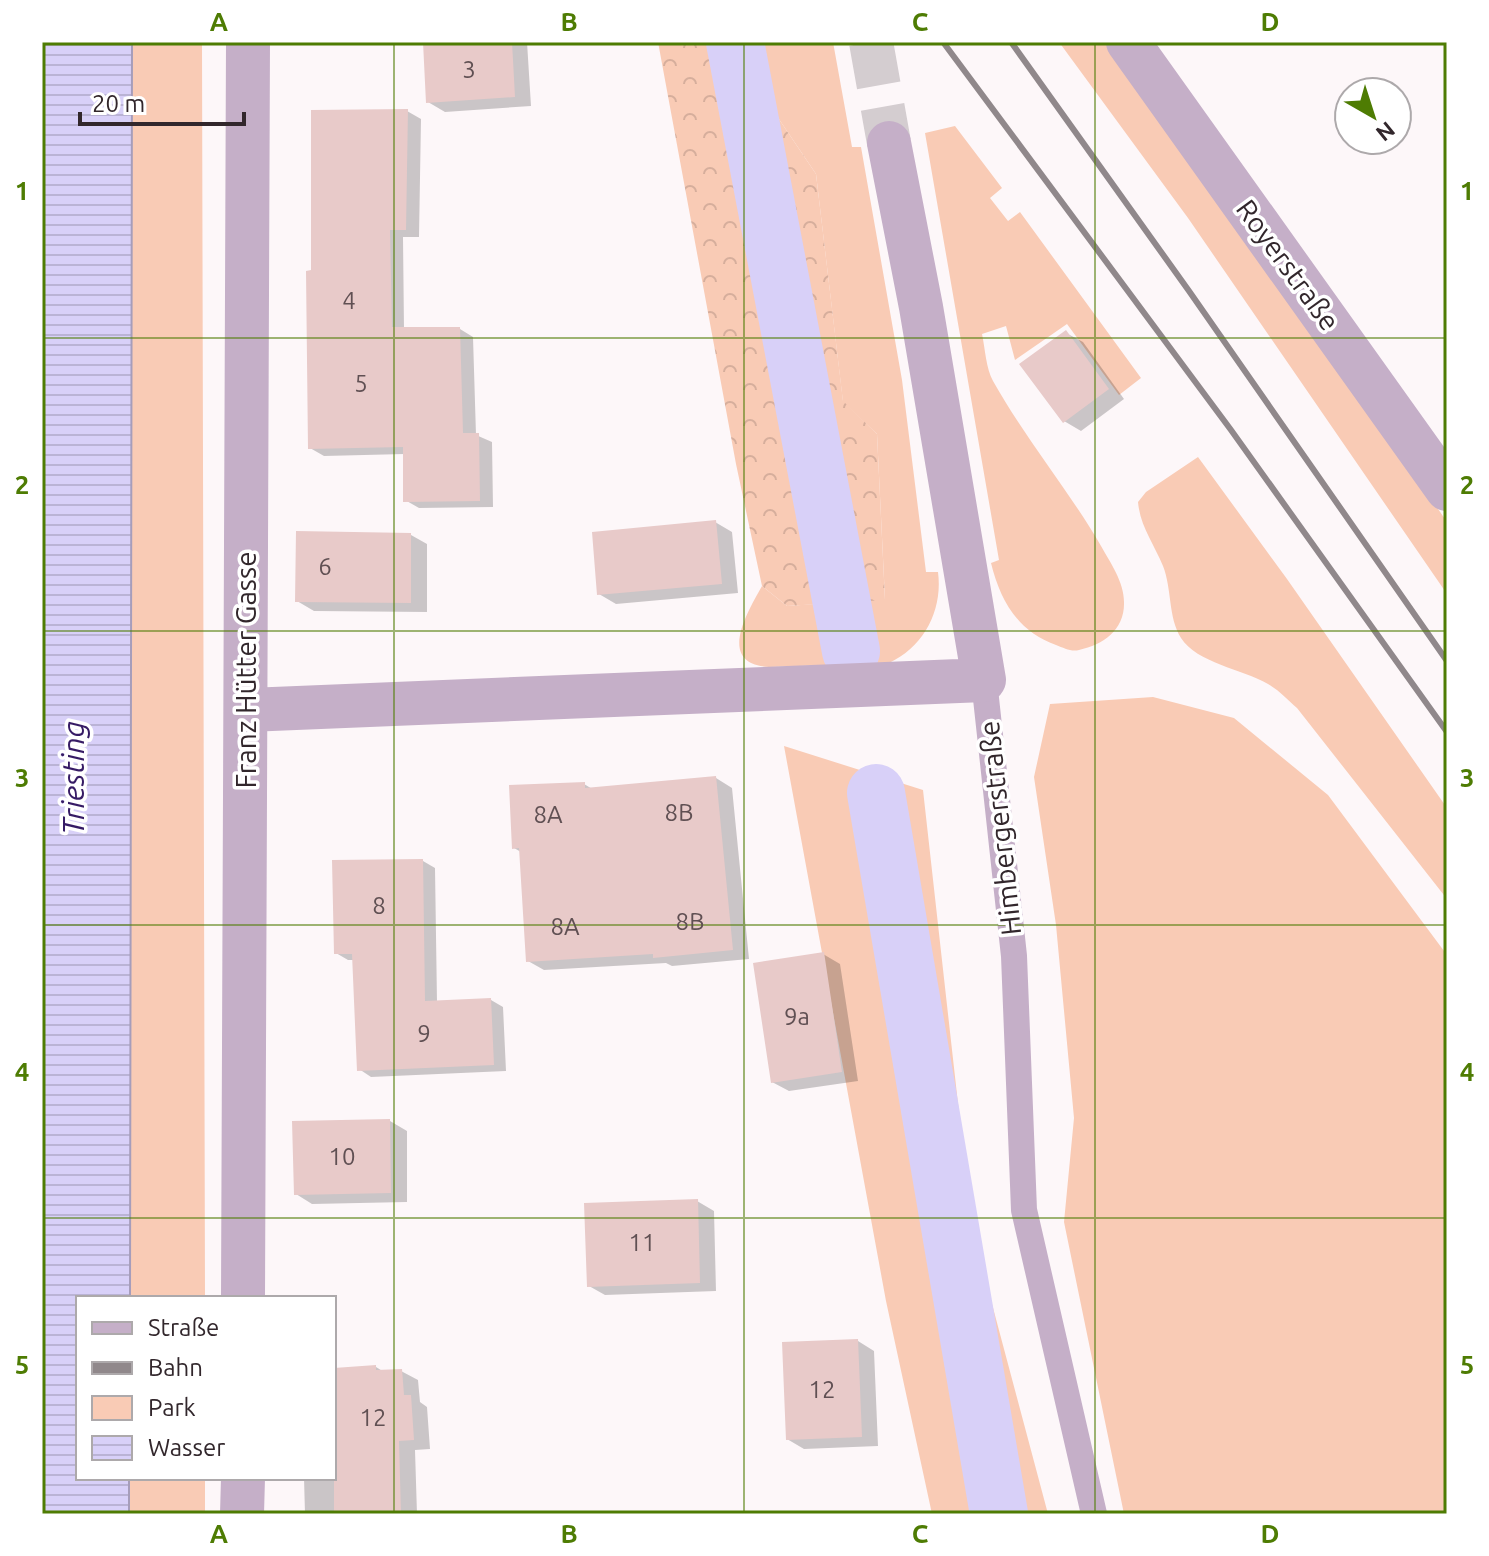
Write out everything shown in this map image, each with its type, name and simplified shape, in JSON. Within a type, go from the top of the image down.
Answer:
[{"type":"street","name":"Franz Hütter Gasse","points":[[243,1296],[248,42]]},
{"type":"street","name":"Royerstraße","points":[[1128,42],[1447,489]]},
{"type":"street","name":"Himbergerstraße","points":[[889,143],[921,307],[984,680]]},
{"type":"street","points":[[246,710],[984,680]]},
{"type":"street","points":[[242,1514],[243,1480]]},
{"type":"lane","name":"Himbergerstraße","points":[[984,680],[1014,956],[1024,1210],[1094,1514]]},
{"type":"green space","points":[[132,42],[202,42],[205,1296],[130,1296]]},
{"type":"green space","points":[[658,42],[747,42],[762,94],[816,174],[843,401],[877,434],[885,600],[787,606],[762,586],[736,464]]},
{"type":"green space","points":[[747,42],[833,42],[852,147],[861,147],[902,380],[926,572],[938,572],[939,586],[934,613],[921,637],[889,663],[769,667],[753,664],[743,657],[740,647],[744,623],[762,586],[787,606],[885,599],[877,434],[843,402],[816,174],[762,94]]},
{"type":"green space","points":[[1059,42],[1109,42],[1319,335],[1447,522],[1447,594],[1188,218]]},
{"type":"green space","points":[[955,126],[1002,188],[990,198],[1008,221],[1020,212],[1141,378],[1119,395],[1067,324],[1015,360],[1006,326],[982,334],[993,381],[1088,525],[1122,587],[1123,612],[1117,628],[1104,640],[1079,650],[1043,639],[1021,623],[1000,590],[991,563],[999,560],[925,133]]},
{"type":"green space","points":[[1198,457],[1447,808],[1447,899],[1297,708],[1272,686],[1209,660],[1188,647],[1181,638],[1174,621],[1166,575],[1144,527],[1138,502],[1146,492]]},
{"type":"green space","points":[[1153,697],[1234,718],[1328,795],[1447,955],[1447,1514],[1124,1514],[1064,1222],[1074,1118],[1056,925],[1034,777],[1050,704]]},
{"type":"green space","points":[[784,746],[923,790],[972,1229],[1048,1514],[932,1514],[886,1301]]},
{"type":"green space","points":[[129,1480],[205,1480],[205,1514],[129,1514]]},
{"type":"water","name":"Triesting","points":[[42,42],[132,42],[130,1296],[76,1296],[76,1480],[129,1480],[129,1514],[42,1514]]},
{"type":"building","points":[[423,42],[512,42],[515,97],[426,103]]},
{"type":"building","points":[[408,109],[406,230],[390,230],[392,327],[460,327],[463,433],[479,433],[480,501],[403,502],[403,447],[308,449],[306,271],[311,270],[311,110]]},
{"type":"building","points":[[1066,330],[1109,389],[1063,423],[1019,364]]},
{"type":"building","points":[[716,520],[722,584],[597,595],[592,532]]},
{"type":"building","points":[[296,531],[411,533],[411,603],[295,602]]},
{"type":"building","points":[[716,776],[733,950],[653,958],[653,954],[526,962],[519,848],[512,849],[509,785],[585,782],[585,788]]},
{"type":"building","points":[[423,859],[425,1001],[491,998],[494,1065],[357,1071],[352,954],[334,954],[332,860]]},
{"type":"building","points":[[824,952],[842,1072],[771,1083],[753,963]]},
{"type":"building","points":[[390,1119],[391,1193],[294,1195],[292,1121]]},
{"type":"building","points":[[698,1199],[700,1283],[587,1287],[584,1203]]},
{"type":"building","points":[[858,1339],[862,1437],[786,1440],[782,1342]]},
{"type":"building","points":[[376,1365],[376,1370],[402,1369],[404,1395],[411,1395],[414,1440],[399,1441],[401,1514],[334,1514],[336,1368]]},
{"type":"waterway","points":[[735,42],[851,651]]},
{"type":"waterway","points":[[876,793],[999,1514]]},
{"type":"tunnel","points":[[871,42],[889,143]]},
{"type":"railway","points":[[943,42],[1231,430],[1447,732]]},
{"type":"railway","points":[[1011,42],[1447,661]]}]
